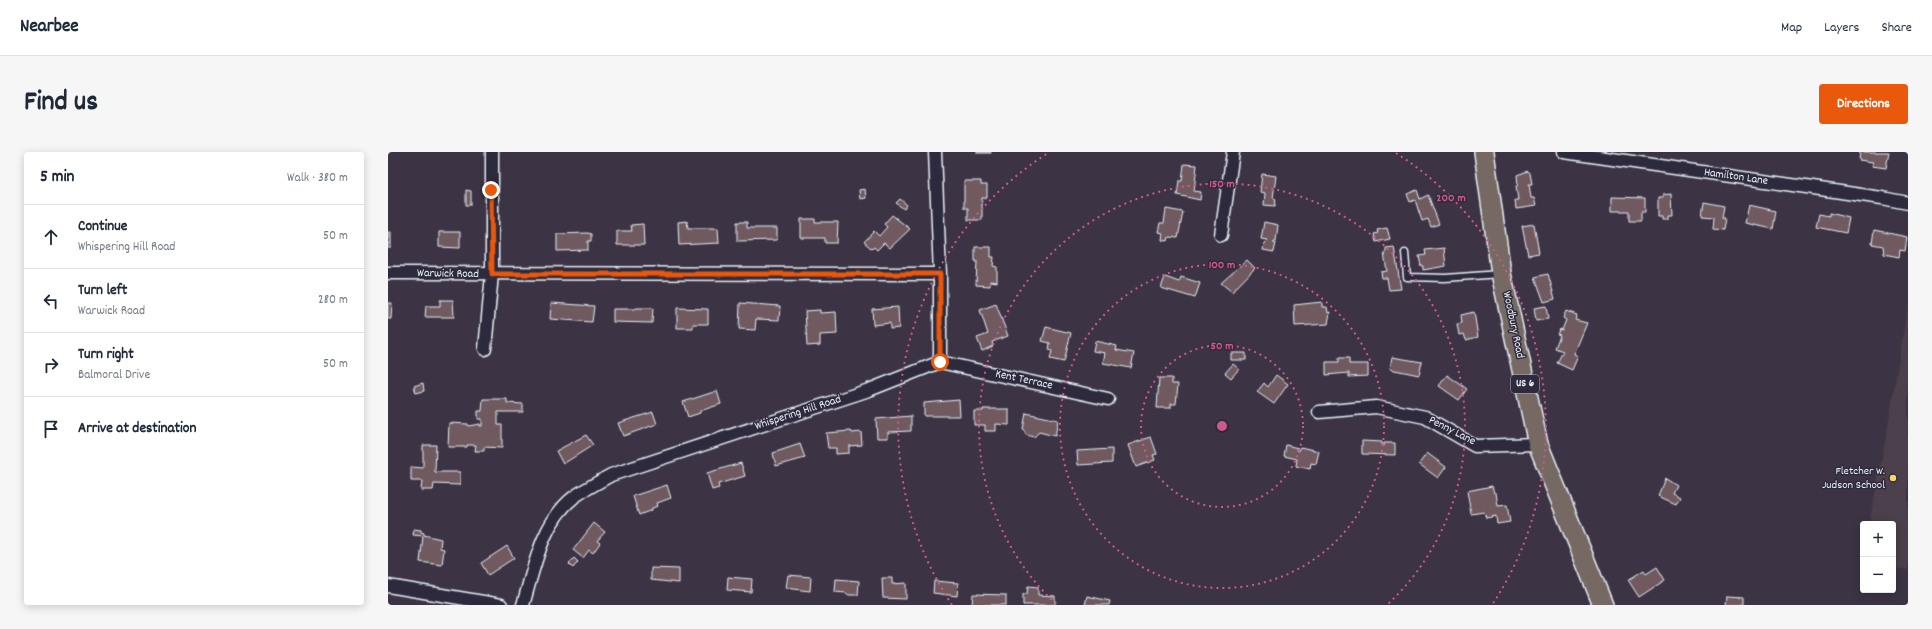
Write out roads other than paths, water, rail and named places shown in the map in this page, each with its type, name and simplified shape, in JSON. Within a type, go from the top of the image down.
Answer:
[{"type":"main road","name":"Woodbury Road","points":[[1484,152],[1502,273],[1538,444],[1603,605]]},
{"type":"street","points":[[486,349],[492,274],[492,152]]},
{"type":"street","points":[[935,152],[940,274],[940,362]]},
{"type":"street","points":[[1221,235],[1233,152]]},
{"type":"street","name":"Hamilton Lane","points":[[1564,152],[1866,195],[1908,203]]},
{"type":"street","name":"Warwick Road","points":[[388,273],[940,274]]},
{"type":"street","name":"Kent Terrace","points":[[940,362],[1108,399]]},
{"type":"street","name":"Whispering Hill Road","points":[[523,605],[536,560],[552,522],[573,498],[611,475],[868,390],[940,362]]},
{"type":"street","name":"Penny Lane","points":[[1319,412],[1376,407],[1425,417],[1475,446],[1538,444]]},
{"type":"street","points":[[388,586],[501,605]]},
{"type":"lane","points":[[1404,253],[1407,277],[1445,278],[1502,273]]},
{"type":"place","name":"Fletcher W. Judson School","points":[[1893,478]]}]
